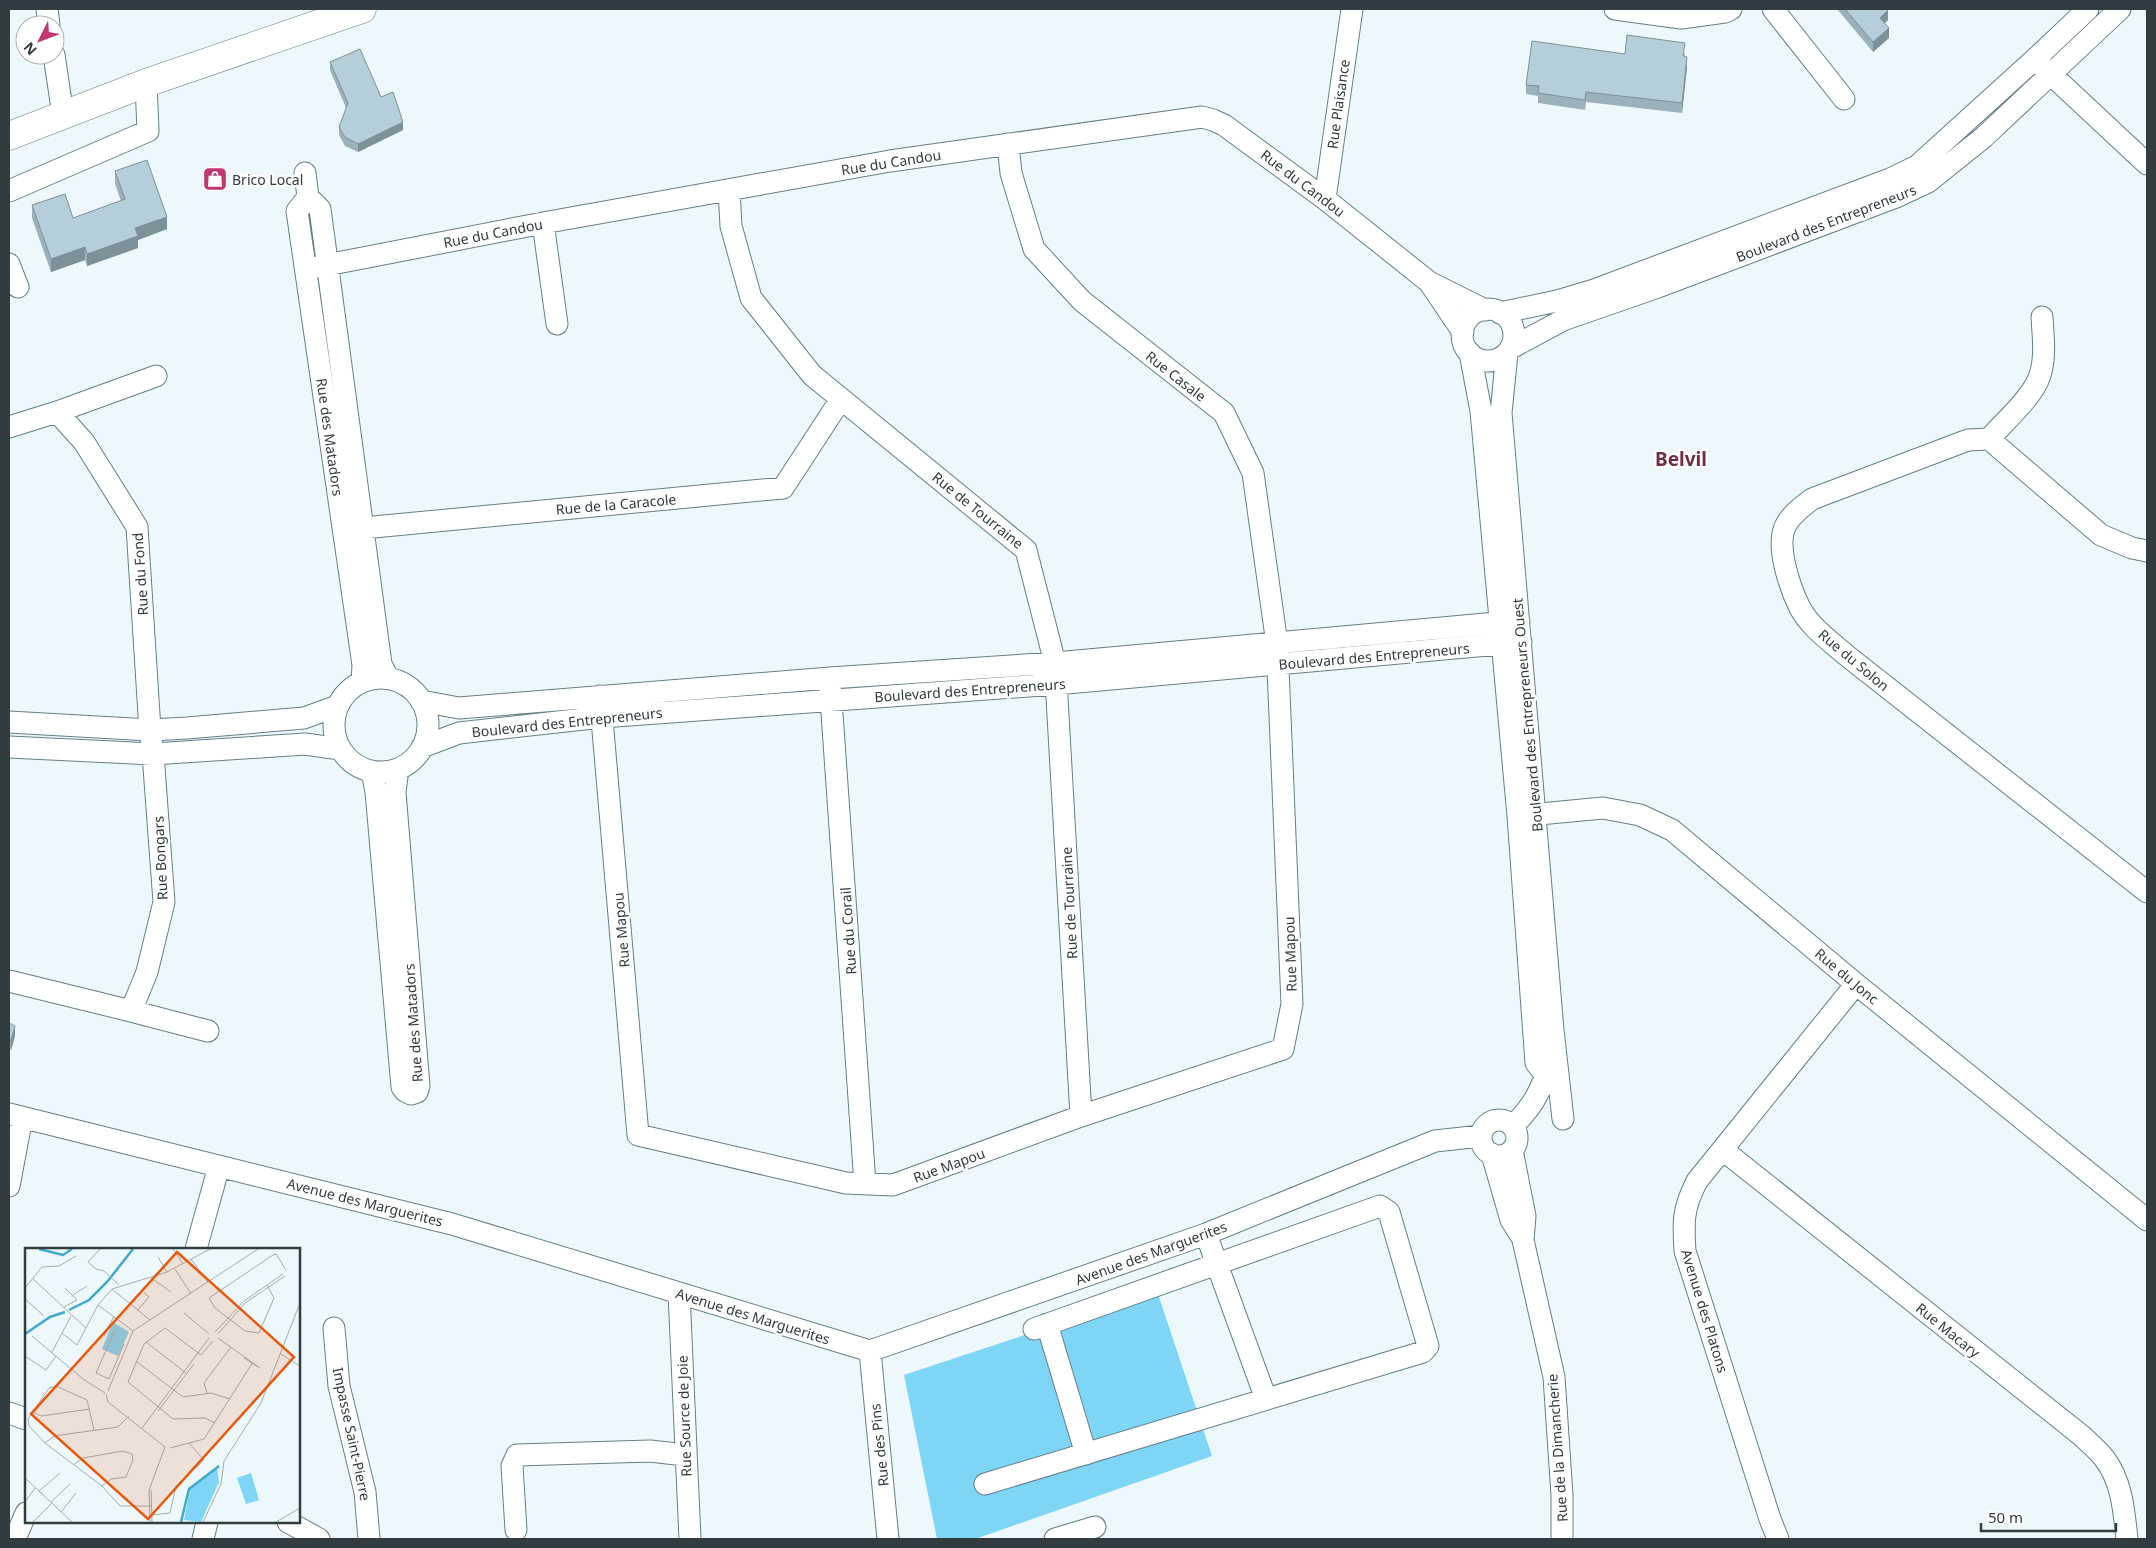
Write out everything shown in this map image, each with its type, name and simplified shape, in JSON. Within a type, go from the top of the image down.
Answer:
[{"type":"main road","points":[[9,136],[146,83],[362,9]]},
{"type":"street","name":"Rue Plaisance","points":[[1325,199],[1352,9]]},
{"type":"street","points":[[1615,9],[1681,18],[1725,12],[1731,9]]},
{"type":"street","points":[[1773,9],[1844,99]]},
{"type":"street","name":"Boulevard des Entrepreneurs","points":[[1901,184],[1917,166],[2035,60],[2088,9]]},
{"type":"street","name":"Boulevard des Entrepreneurs","points":[[1470,353],[1486,361],[1498,359],[1509,350],[1596,300],[1901,184],[1928,182],[1970,149],[2120,9]]},
{"type":"street","points":[[2035,60],[2147,164]]},
{"type":"street","points":[[56,65],[63,115]]},
{"type":"street","points":[[9,191],[148,131],[146,83]]},
{"type":"street","name":"Rue du Candou","points":[[306,269],[543,223],[890,161],[1202,118],[1214,120],[1224,125],[1325,199],[1429,282],[1493,311]]},
{"type":"street","name":"Rue Casale","points":[[1008,144],[1012,173],[1034,249],[1082,301],[1224,413],[1253,473],[1277,644]]},
{"type":"street","name":"Rue des Matadors","points":[[304,172],[308,197],[320,209],[328,266],[353,530],[363,665],[362,682]]},
{"type":"street","name":"Rue de Tourraine","points":[[729,190],[731,226],[751,298],[812,375],[1026,550],[1055,663],[1081,1116]]},
{"type":"street","name":"Rue des Matadors","points":[[308,197],[297,211],[306,269],[353,530],[381,664],[388,678]]},
{"type":"street","points":[[543,223],[557,324]]},
{"type":"street","points":[[9,264],[18,287]]},
{"type":"street","name":"Rue du Candou","points":[[1429,282],[1462,332]]},
{"type":"street","name":"Boulevard des Entrepreneurs","points":[[1462,332],[1472,315],[1557,301],[1596,300]]},
{"type":"street","points":[[1493,311],[1506,316],[1513,328],[1513,341],[1509,350]]},
{"type":"street","points":[[2042,317],[2044,354],[2040,377],[1989,440],[2101,535],[2132,548],[2147,551]]},
{"type":"street","points":[[1462,332],[1465,347],[1470,353]]},
{"type":"street","name":"Boulevard des Entrepreneurs Ouest","points":[[1509,350],[1501,413],[1511,633],[1551,1067],[1528,1110],[1512,1126]]},
{"type":"street","name":"Boulevard des Entrepreneurs Ouest","points":[[1470,353],[1481,411],[1511,633]]},
{"type":"street","points":[[9,427],[57,412],[156,376]]},
{"type":"street","name":"Rue de la Caracole","points":[[353,530],[783,488],[841,398]]},
{"type":"street","name":"Rue du Fond","points":[[57,412],[84,442],[137,527],[150,730]]},
{"type":"street","name":"Rue du Solon","points":[[1989,440],[1968,440],[1812,498],[1797,510],[1786,524],[1782,541],[1784,564],[1800,609],[1820,632],[1854,661],[2147,892]]},
{"type":"street","name":"Boulevard des Entrepreneurs","points":[[421,701],[459,708],[830,678],[1055,663],[1277,644],[1511,633]]},
{"type":"street","name":"Boulevard des Entrepreneurs","points":[[422,747],[459,734],[602,717],[1056,684],[1278,665],[1511,633]]},
{"type":"street","name":"Rue Mapou","points":[[600,696],[638,1135],[846,1183],[893,1185],[1081,1116],[1283,1049],[1292,1004],[1277,644]]},
{"type":"street","points":[[375,678],[388,678],[410,688],[421,701],[426,712],[427,736],[422,747],[412,760],[398,769],[372,772],[353,764],[340,749],[334,728],[337,706],[345,694],[362,682],[375,678]]},
{"type":"street","name":"Rue du Corail","points":[[830,678],[866,1184]]},
{"type":"street","points":[[9,722],[150,730],[304,718],[337,706]]},
{"type":"street","name":"Rue Bongars","points":[[131,1011],[147,972],[164,902],[150,730]]},
{"type":"street","points":[[9,747],[153,754],[306,744],[340,749]]},
{"type":"street","name":"Rue des Matadors","points":[[372,772],[376,792],[402,1087],[408,1093],[414,1094],[419,1086],[395,792],[398,769]]},
{"type":"street","name":"Rue du Jonc","points":[[1527,815],[1603,808],[1640,815],[1672,830],[1856,984],[2147,1220]]},
{"type":"street","points":[[9,981],[208,1030]]},
{"type":"street","name":"Avenue des Platons","points":[[1778,1539],[1685,1251],[1683,1226],[1686,1201],[1697,1181],[1856,984]]},
{"type":"street","points":[[1551,1067],[1563,1119]]},
{"type":"street","points":[[9,1186],[15,1116]]},
{"type":"street","name":"Avenue des Marguerites","points":[[15,1116],[452,1224],[870,1351],[1206,1234],[1436,1141],[1495,1147]]},
{"type":"street","points":[[1498,1120],[1512,1126],[1517,1138],[1495,1147],[1484,1128],[1490,1122],[1498,1120]]},
{"type":"street","name":"Rue de la Dimancherie","points":[[1495,1147],[1511,1220],[1523,1240],[1554,1377],[1562,1496],[1562,1539]]},
{"type":"street","name":"Rue Macary","points":[[1723,1150],[2082,1436],[2104,1458],[2117,1481],[2127,1539]]},
{"type":"street","points":[[196,1248],[218,1166]]},
{"type":"street","points":[[985,1484],[1086,1454],[1423,1352],[1428,1346],[1389,1212],[1380,1206],[1041,1327],[1086,1454]]},
{"type":"street","points":[[1206,1234],[1266,1399]]},
{"type":"street","name":"Rue Source de Joie","points":[[679,1293],[690,1539]]},
{"type":"street","name":"Impasse Saint-Pierre","points":[[334,1328],[339,1386],[365,1492],[369,1539]]},
{"type":"street","name":"Rue des Pins","points":[[870,1351],[888,1539]]},
{"type":"street","points":[[9,1414],[25,1419]]},
{"type":"street","points":[[516,1530],[512,1466],[517,1455],[650,1451],[685,1455]]},
{"type":"street","points":[[15,1539],[25,1514]]},
{"type":"street","points":[[203,1539],[208,1523]]},
{"type":"street","points":[[290,1523],[319,1539]]},
{"type":"street","points":[[1055,1539],[1095,1527]]},
{"type":"shaded area","points":[[1157,1291],[1212,1456],[975,1539],[937,1539],[904,1375]]},
{"type":"building","points":[[1845,9],[1887,9],[1880,18],[1889,28],[1873,42]]},
{"type":"building","points":[[1627,35],[1685,43],[1683,56],[1687,57],[1682,103],[1586,92],[1585,100],[1538,93],[1539,86],[1526,85],[1532,41],[1625,54]]},
{"type":"building","points":[[360,49],[381,97],[393,92],[403,122],[358,144],[345,137],[339,127],[348,103],[330,62]]},
{"type":"building","points":[[147,160],[167,217],[135,228],[138,236],[87,254],[85,247],[51,259],[32,205],[65,194],[73,218],[125,199],[115,171]]},
{"type":"building","points":[[9,1023],[15,1026],[11,1040],[9,1040]]},
{"type":"place","name":"Brico Local","points":[[215,179]]},
{"type":"district","name":"Belvil","points":[[1681,459]]}]
